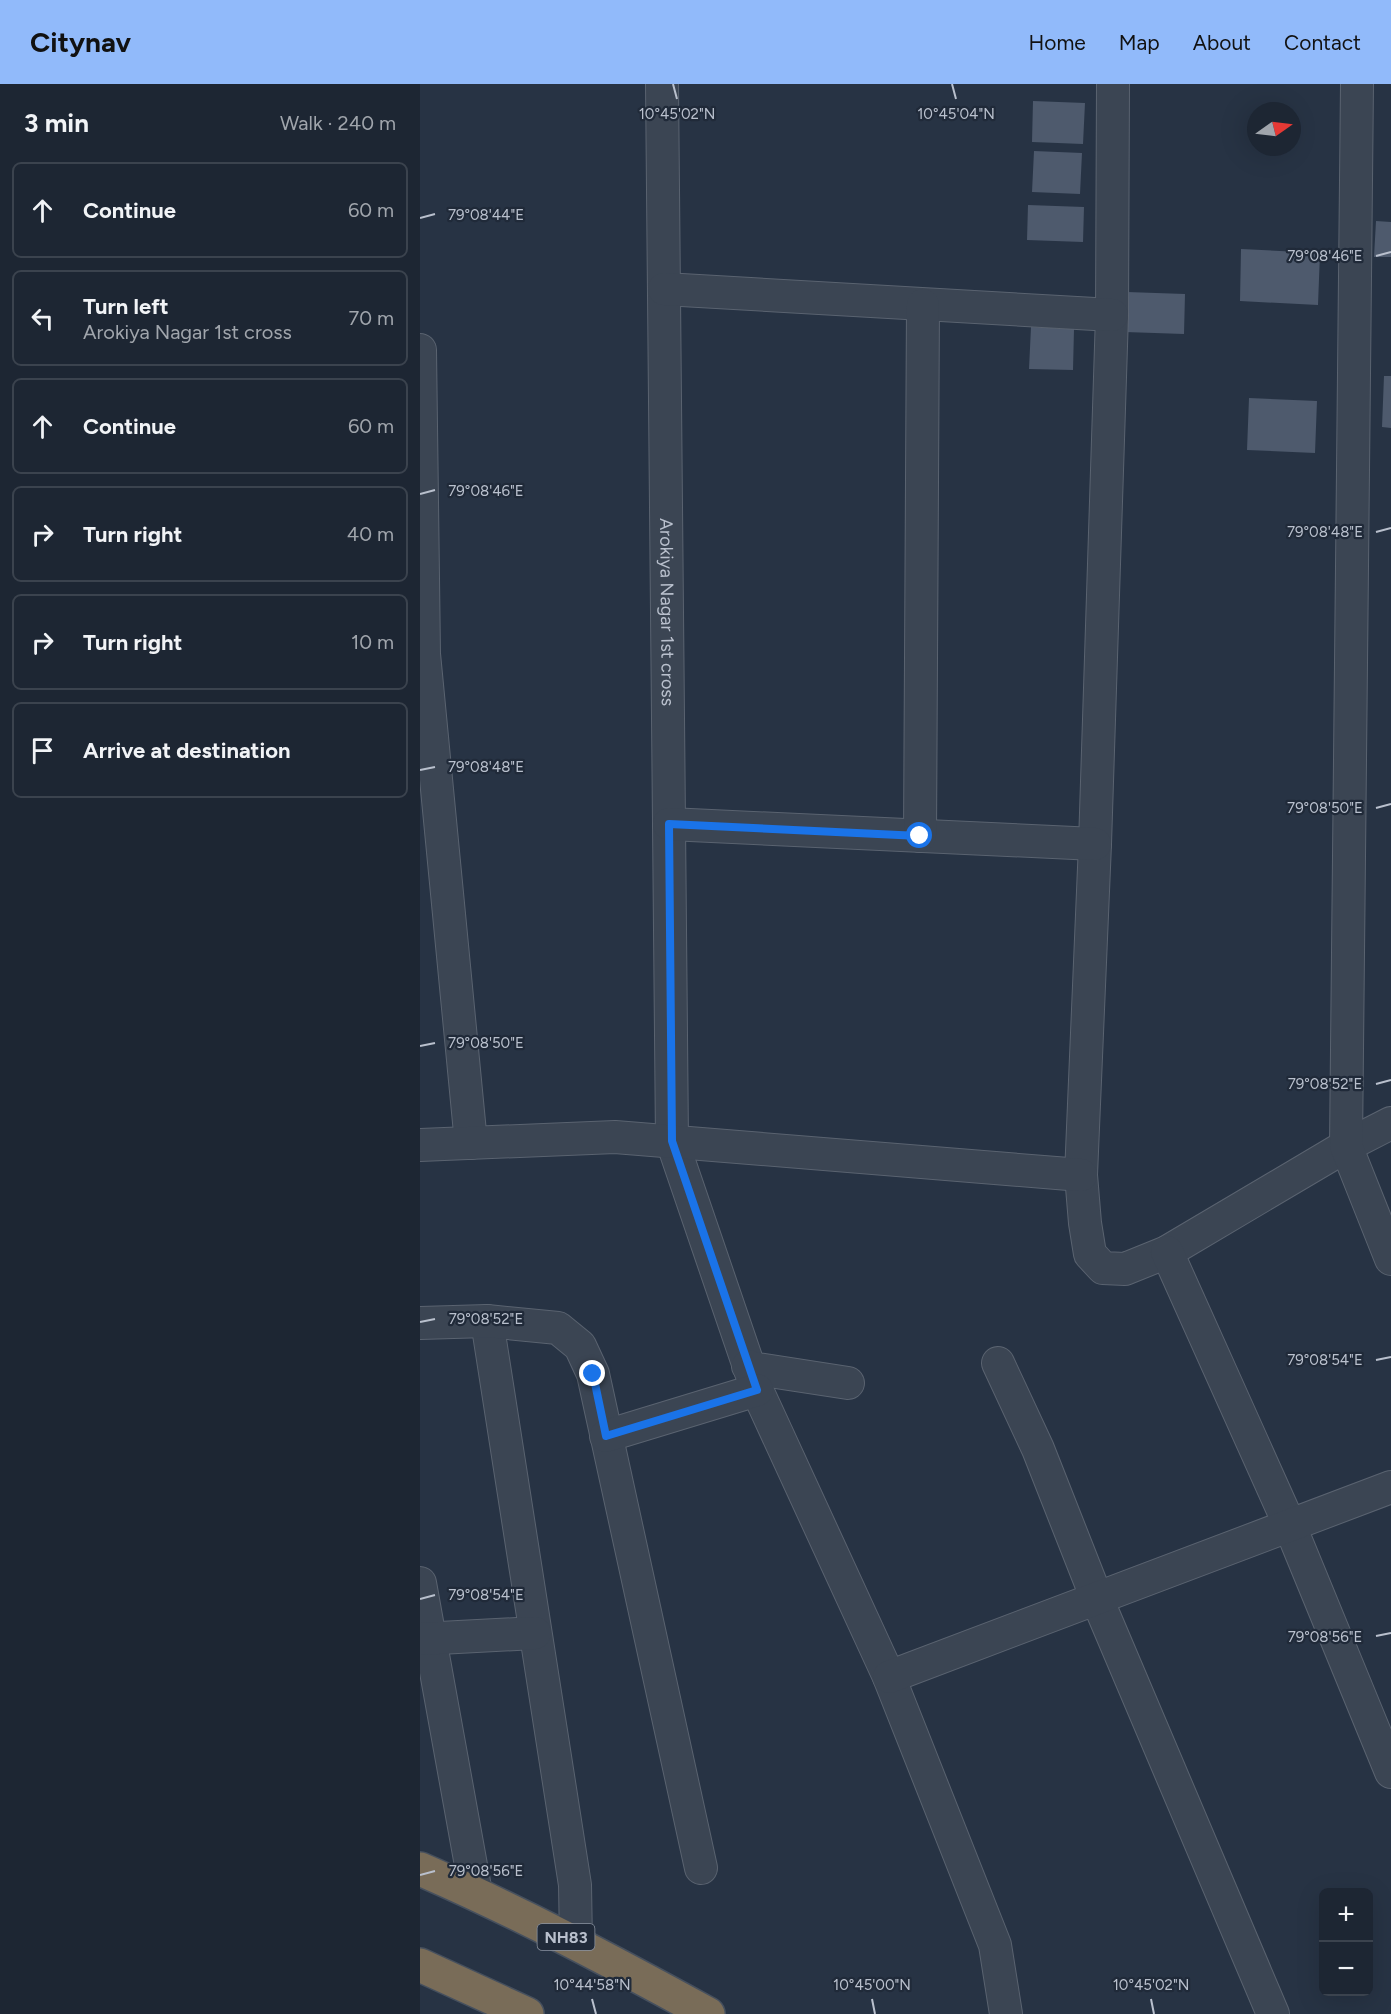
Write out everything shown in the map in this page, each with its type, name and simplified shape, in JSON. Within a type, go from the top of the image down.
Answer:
[{"type":"highway","name":"NH83","points":[[420,1869],[476,1893],[576,1942],[708,2014]]},
{"type":"highway","points":[[420,1965],[526,2014]]},
{"type":"street","name":"Arokiya Nagar 1st cross","points":[[662,84],[672,1141],[752,1378],[889,1677],[995,1945],[1006,2014]]},
{"type":"street","points":[[1113,84],[1112,315],[1095,844],[1081,1175],[1090,1254],[1103,1268],[1125,1269],[1167,1252],[1346,1146],[1391,1124]]},
{"type":"street","points":[[1357,84],[1346,1146],[1391,1259]]},
{"type":"street","points":[[664,290],[1112,315]]},
{"type":"street","points":[[920,836],[923,304]]},
{"type":"street","points":[[420,350],[424,654],[471,1143]]},
{"type":"street","points":[[669,824],[1095,844]]},
{"type":"street","points":[[420,1145],[615,1137],[1081,1175]]},
{"type":"street","points":[[1167,1252],[1290,1526],[1391,1772]]},
{"type":"street","points":[[420,1323],[487,1321],[558,1328],[580,1346],[593,1374],[701,1868]]},
{"type":"street","points":[[487,1321],[575,1885],[576,1942]]},
{"type":"street","points":[[998,1363],[1038,1449],[1097,1599],[1273,2014]]},
{"type":"street","points":[[606,1436],[752,1378],[757,1369],[848,1383]]},
{"type":"street","points":[[889,1677],[1391,1487]]},
{"type":"street","points":[[420,1583],[425,1639],[476,1893]]},
{"type":"street","points":[[425,1639],[536,1633]]},
{"type":"building","points":[[1033,101],[1085,103],[1083,144],[1032,142]]},
{"type":"building","points":[[1034,151],[1082,153],[1080,194],[1032,192]]},
{"type":"building","points":[[1028,205],[1084,207],[1083,242],[1027,240]]},
{"type":"building","points":[[1376,221],[1391,222],[1391,257],[1374,257]]},
{"type":"building","points":[[1241,249],[1320,253],[1318,305],[1240,301]]},
{"type":"building","points":[[1127,292],[1185,294],[1184,334],[1125,332]]},
{"type":"building","points":[[1031,327],[1074,329],[1073,370],[1029,369]]},
{"type":"building","points":[[1384,376],[1391,376],[1391,428],[1382,427]]},
{"type":"building","points":[[1249,398],[1317,401],[1315,453],[1247,450]]},
{"type":"route","points":[[593,1374],[606,1436],[757,1390],[672,1141],[669,824],[920,836]]}]
